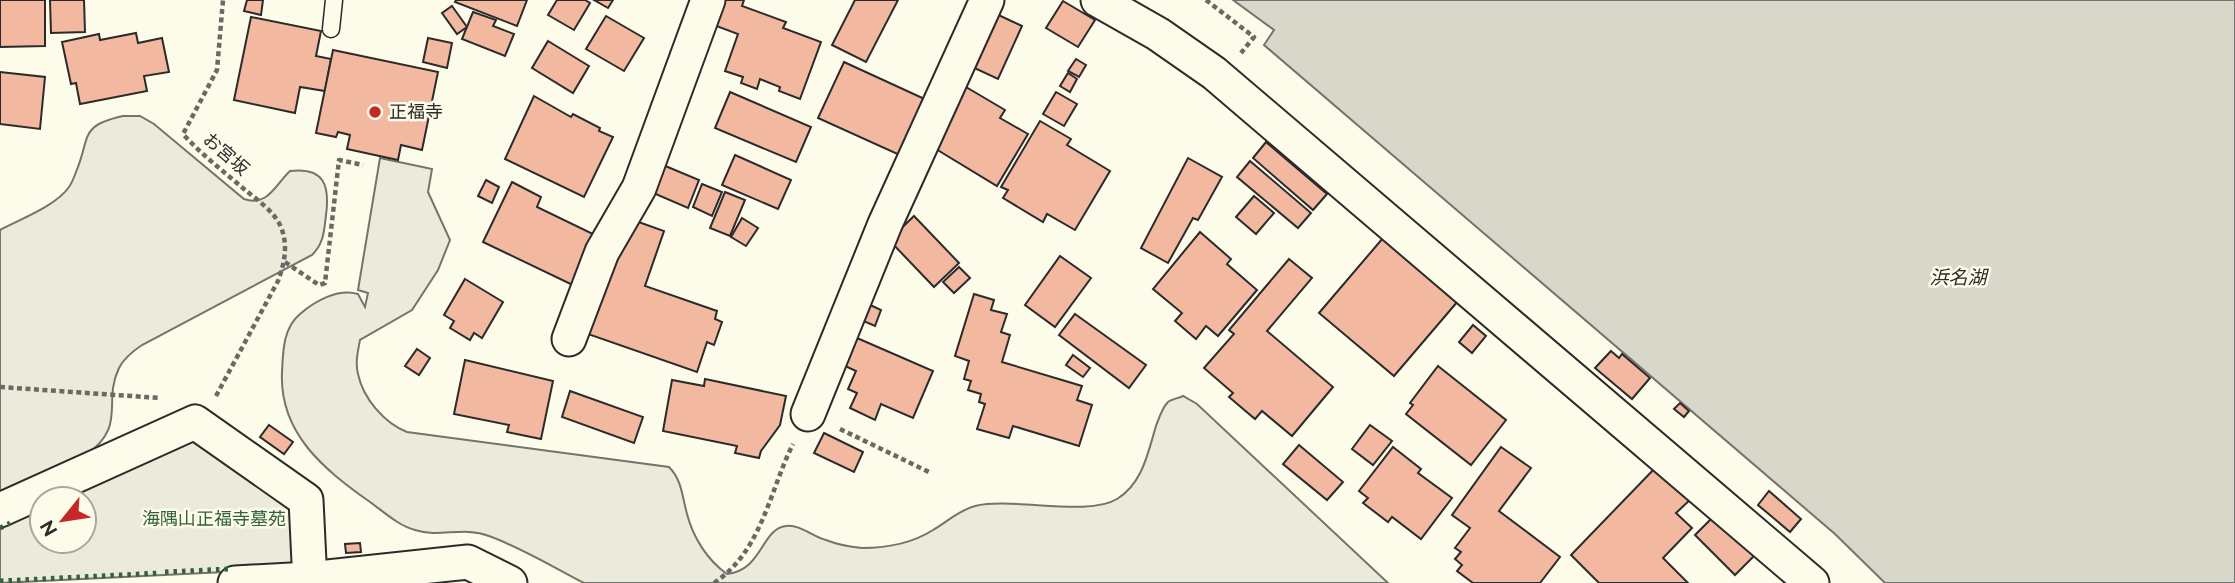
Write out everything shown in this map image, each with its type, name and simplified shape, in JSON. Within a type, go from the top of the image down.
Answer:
[{"type":"street","points":[[569,339],[602,252],[639,188],[708,0]]},
{"type":"street","points":[[808,414],[886,224],[987,0]]},
{"type":"street","points":[[1098,0],[1158,34],[1214,73],[1812,583]]},
{"type":"street","points":[[0,510],[195,422],[306,500],[309,581]]},
{"type":"street","points":[[235,583],[309,581],[468,562],[510,583]]},
{"type":"lane","points":[[331,29],[334,0]]},
{"type":"path","name":"お宮坂","points":[[201,426],[278,281],[285,262],[285,242],[279,223],[266,207],[183,134],[217,70],[223,0]]},
{"type":"path","points":[[1206,0],[1254,37],[1247,45]]},
{"type":"path","points":[[285,262],[319,285],[324,283],[339,160],[363,164]]},
{"type":"path","points":[[0,387],[165,398]]},
{"type":"path","points":[[714,583],[741,559],[756,537],[778,475],[808,414],[931,473]]},
{"type":"green space","points":[[123,116],[140,116],[154,124],[244,199],[252,201],[265,197],[290,171],[317,175],[322,180],[327,195],[323,236],[312,255],[132,352],[123,361],[114,381],[110,424],[98,445],[85,456],[0,495],[0,230],[47,206],[63,194],[72,182],[92,129]]},
{"type":"green space","points":[[380,158],[432,169],[428,192],[450,240],[438,270],[412,310],[360,340],[358,374],[376,409],[390,423],[407,432],[669,467],[679,483],[697,539],[713,562],[727,574],[748,565],[771,534],[786,526],[796,527],[839,544],[872,548],[916,539],[958,513],[975,506],[1009,504],[1069,507],[1104,504],[1117,499],[1139,476],[1164,407],[1170,401],[1183,396],[1197,404],[1388,583],[584,583],[489,536],[470,532],[433,533],[409,528],[353,490],[322,463],[297,432],[288,414],[283,394],[284,349],[287,333],[294,320],[320,300],[335,294],[358,294],[365,307],[368,293],[358,290]]},
{"type":"green space","name":"海隅山正福寺墓苑","points":[[193,438],[293,508],[295,561],[288,569],[0,583],[0,525],[28,512],[28,555],[98,555],[98,485],[88,485]]},
{"type":"water","name":"浜名湖","points":[[1233,0],[2235,0],[2235,583],[1885,583],[1835,534],[1264,45],[1274,30]]},
{"type":"building","points":[[0,0],[45,0],[45,46],[0,47]]},
{"type":"building","points":[[50,0],[84,0],[85,32],[51,33]]},
{"type":"building","points":[[247,0],[263,0],[261,15],[244,11]]},
{"type":"building","points":[[527,0],[517,26],[455,2]]},
{"type":"building","points":[[557,0],[585,0],[590,3],[574,30],[548,15]]},
{"type":"building","points":[[594,0],[613,0],[608,8]]},
{"type":"building","points":[[720,0],[744,0],[742,6],[786,22],[783,28],[821,42],[800,99],[779,91],[780,87],[760,79],[757,89],[741,83],[743,77],[725,71],[738,34],[711,24]]},
{"type":"building","points":[[855,0],[898,0],[866,62],[832,45]]},
{"type":"building","points":[[1063,1],[1095,20],[1078,47],[1046,28]]},
{"type":"building","points":[[452,6],[467,27],[457,34],[442,13]]},
{"type":"building","points":[[473,12],[496,20],[493,26],[514,34],[505,56],[462,39]]},
{"type":"building","points":[[992,12],[1022,26],[998,79],[968,65]]},
{"type":"building","points":[[606,16],[644,38],[624,71],[586,49]]},
{"type":"building","points":[[251,17],[321,31],[316,56],[331,59],[325,91],[300,87],[295,113],[234,100]]},
{"type":"building","points":[[136,33],[138,43],[162,38],[169,72],[144,76],[147,91],[80,104],[76,83],[71,84],[62,42],[99,34],[100,40]]},
{"type":"building","points":[[428,38],[452,43],[447,68],[423,62]]},
{"type":"building","points":[[548,41],[589,66],[573,93],[532,68]]},
{"type":"building","name":"正福寺","points":[[333,50],[438,72],[422,150],[401,145],[398,160],[347,149],[350,135],[338,132],[336,137],[316,133]]},
{"type":"building","points":[[1076,59],[1086,65],[1079,77],[1068,71]]},
{"type":"building","points":[[844,62],[929,101],[904,157],[818,118]]},
{"type":"building","points":[[0,72],[45,77],[40,129],[0,124]]},
{"type":"building","points":[[1068,73],[1077,79],[1070,92],[1060,86]]},
{"type":"building","points":[[966,87],[1005,110],[1000,118],[1028,134],[997,186],[931,146]]},
{"type":"building","points":[[730,92],[811,127],[796,162],[715,128]]},
{"type":"building","points":[[1056,92],[1077,104],[1064,126],[1043,114]]},
{"type":"building","points":[[534,96],[613,137],[584,197],[505,159]]},
{"type":"building","points":[[1040,121],[1071,139],[1067,145],[1110,171],[1075,230],[1047,214],[1043,222],[1003,198],[1008,190],[1001,187]]},
{"type":"building","points":[[1266,142],[1327,194],[1313,210],[1253,158]]},
{"type":"building","points":[[735,155],[791,180],[778,209],[722,185]]},
{"type":"building","points":[[1188,158],[1222,177],[1198,220],[1193,218],[1168,263],[1141,248]]},
{"type":"building","points":[[1250,161],[1311,213],[1298,228],[1237,177]]},
{"type":"building","points":[[663,165],[699,180],[688,208],[651,192]]},
{"type":"building","points":[[486,180],[499,187],[492,203],[478,196]]},
{"type":"building","points":[[512,182],[541,197],[537,207],[593,234],[579,288],[483,242]]},
{"type":"building","points":[[702,184],[722,192],[712,216],[693,207]]},
{"type":"building","points":[[725,192],[745,200],[730,236],[710,228]]},
{"type":"building","points":[[1254,196],[1274,213],[1256,234],[1236,217]]},
{"type":"building","points":[[914,216],[959,263],[934,287],[889,240]]},
{"type":"building","points":[[742,218],[758,228],[746,246],[731,237]]},
{"type":"building","points":[[633,220],[664,231],[645,286],[717,311],[715,319],[722,322],[714,345],[707,342],[697,372],[585,333],[599,294],[603,296]]},
{"type":"building","points":[[1200,232],[1231,259],[1227,264],[1257,290],[1218,336],[1206,326],[1196,339],[1175,321],[1182,313],[1153,289]]},
{"type":"building","points":[[1383,238],[1458,301],[1394,376],[1319,313]]},
{"type":"building","points":[[1060,256],[1091,278],[1055,327],[1025,305]]},
{"type":"building","points":[[1289,259],[1312,278],[1267,331],[1333,387],[1292,436],[1262,411],[1255,419],[1229,397],[1233,393],[1204,368],[1234,334],[1229,330]]},
{"type":"building","points":[[959,267],[970,278],[954,293],[943,282]]},
{"type":"building","points":[[465,279],[503,302],[482,338],[474,333],[470,340],[450,328],[454,321],[444,315]]},
{"type":"building","points":[[974,294],[994,300],[991,310],[1007,314],[1001,332],[1010,335],[1002,362],[1082,386],[1077,400],[1092,405],[1079,446],[1013,426],[1009,438],[977,429],[985,404],[979,402],[981,394],[968,390],[971,381],[964,379],[969,361],[955,356]]},
{"type":"building","points":[[868,304],[881,310],[875,326],[861,320]]},
{"type":"building","points":[[1075,314],[1146,365],[1129,388],[1059,335]]},
{"type":"building","points":[[1473,325],[1486,336],[1472,353],[1459,342]]},
{"type":"building","points":[[857,338],[933,371],[913,418],[881,404],[875,420],[850,408],[857,393],[848,389],[856,371],[845,366]]},
{"type":"building","points":[[417,349],[430,358],[419,375],[405,366]]},
{"type":"building","points":[[1611,351],[1619,358],[1622,354],[1650,378],[1632,399],[1595,368]]},
{"type":"building","points":[[1073,355],[1090,368],[1083,377],[1066,365]]},
{"type":"building","points":[[465,360],[553,381],[541,439],[507,432],[509,425],[454,414]]},
{"type":"building","points":[[1438,366],[1506,420],[1471,465],[1406,414],[1413,405],[1410,403]]},
{"type":"building","points":[[705,379],[786,396],[780,425],[759,458],[735,453],[737,446],[663,431],[672,380],[704,386]]},
{"type":"building","points":[[570,391],[643,417],[634,443],[562,417]]},
{"type":"building","points":[[1680,403],[1689,411],[1684,417],[1674,409]]},
{"type":"building","points":[[269,425],[293,442],[284,454],[260,437]]},
{"type":"building","points":[[1370,425],[1392,441],[1373,465],[1352,449]]},
{"type":"building","points":[[824,433],[863,452],[854,472],[814,453]]},
{"type":"building","points":[[1299,445],[1343,482],[1327,500],[1283,464]]},
{"type":"building","points":[[1393,447],[1421,469],[1418,473],[1452,498],[1421,539],[1392,517],[1388,522],[1363,503],[1368,498],[1359,491]]},
{"type":"building","points":[[1501,447],[1531,468],[1499,511],[1560,557],[1540,583],[1473,583],[1457,571],[1462,565],[1455,559],[1461,552],[1455,548],[1470,528],[1452,515]]},
{"type":"building","points":[[1658,465],[1692,498],[1676,513],[1692,528],[1663,558],[1688,583],[1599,583],[1571,555]]},
{"type":"building","points":[[1769,491],[1801,519],[1790,532],[1758,505]]},
{"type":"building","points":[[1715,515],[1755,555],[1735,575],[1695,535]]},
{"type":"building","points":[[360,543],[361,552],[346,553],[345,544]]},
{"type":"hedge","points":[[0,528],[10,523]]},
{"type":"hedge","points":[[165,572],[229,569]]},
{"type":"hedge","points":[[0,581],[160,573]]},
{"type":"place","name":"正福寺","points":[[375,112]]}]
